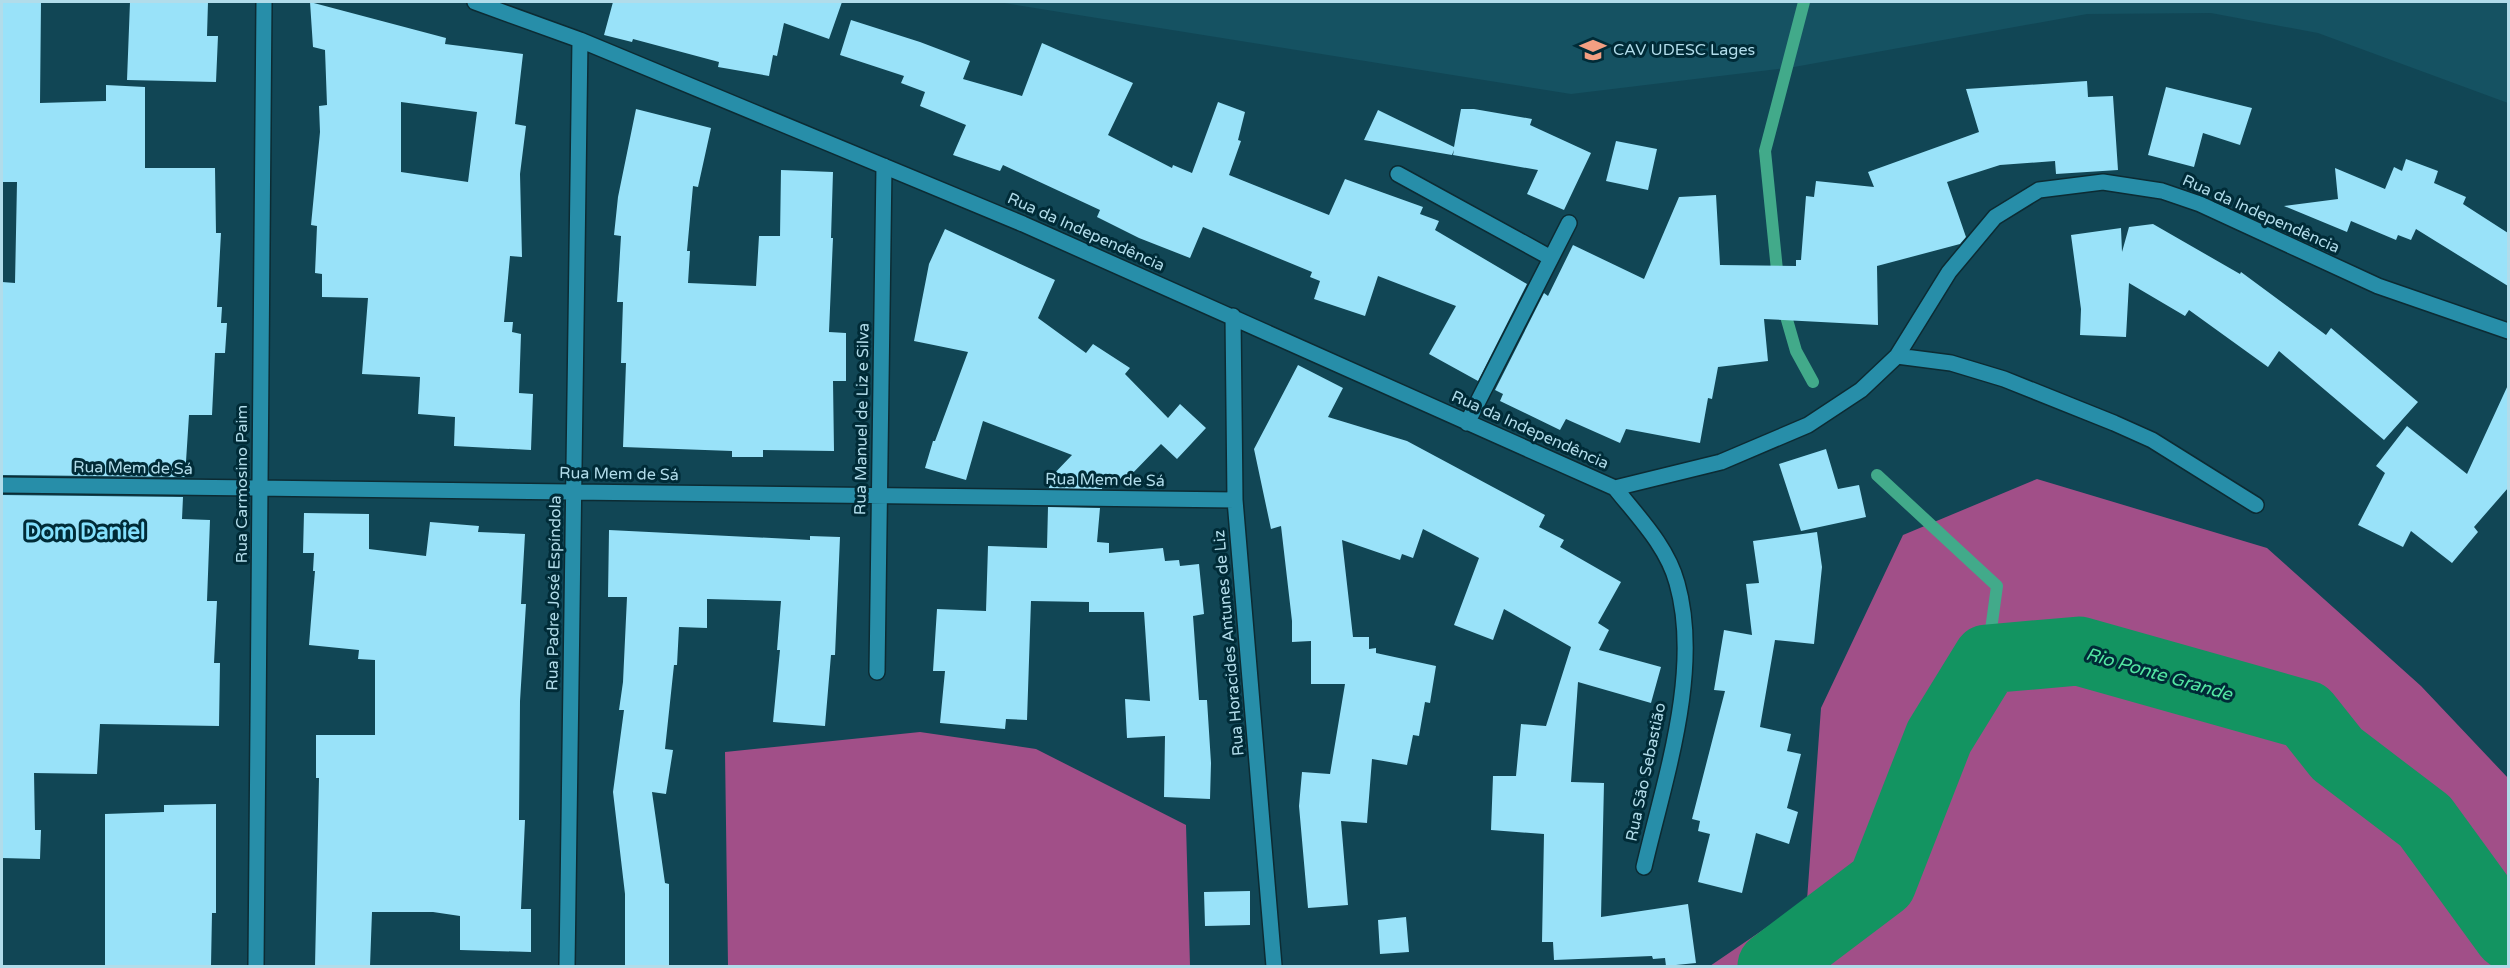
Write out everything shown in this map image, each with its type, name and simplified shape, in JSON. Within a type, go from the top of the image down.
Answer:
[{"type":"street","name":"Rua Carmosino Paim","points":[[256,966],[264,2]]},
{"type":"street","name":"Rua da Independência","points":[[476,2],[580,40],[1023,224],[1615,488],[1721,462],[1808,425],[1861,390],[1897,356],[1949,272],[1995,217],[2039,190],[2103,182],[2162,191],[2200,204],[2378,286],[2508,331]]},
{"type":"street","name":"Rua Padre José Espíndola","points":[[567,966],[580,40]]},
{"type":"street","name":"Rua Manuel de Liz e Silva","points":[[877,672],[884,166]]},
{"type":"street","points":[[1398,174],[1551,258]]},
{"type":"street","points":[[1467,423],[1569,223]]},
{"type":"street","name":"Rua Horacides Antunes de Liz","points":[[1233,316],[1235,500],[1274,966]]},
{"type":"street","points":[[1897,356],[1951,363],[2004,379],[2114,423],[2152,440],[2256,505]]},
{"type":"street","name":"Rua Mem de Sá","points":[[2,485],[1235,500]]},
{"type":"street","name":"Rua São Sebastião","points":[[1615,488],[1657,540],[1662,550],[1677,582],[1686,637],[1678,723],[1644,867]]},
{"type":"shaded area","name":"CAV UDESC Lages","points":[[998,2],[2508,2],[2508,103],[2318,33],[2211,13],[2087,14],[1794,67],[1571,94]]},
{"type":"shaded area","points":[[2037,479],[2267,548],[2421,686],[2508,778],[2508,966],[1710,966],[1807,900],[1821,708],[1903,535]]},
{"type":"shaded area","points":[[920,732],[1036,749],[1186,825],[1190,966],[728,966],[725,752]]},
{"type":"building","points":[[41,2],[40,103],[106,101],[106,85],[145,87],[145,168],[215,168],[216,233],[221,233],[217,307],[222,307],[221,323],[227,323],[225,353],[215,353],[212,415],[189,415],[185,477],[2,475],[2,282],[15,283],[17,182],[2,182],[2,3]]},
{"type":"building","points":[[130,2],[208,2],[207,36],[218,36],[216,82],[127,80]]},
{"type":"building","points":[[310,2],[446,38],[445,44],[523,54],[515,124],[526,126],[520,174],[522,257],[510,256],[504,322],[513,322],[512,332],[521,334],[519,393],[533,394],[531,450],[454,446],[455,417],[418,414],[420,377],[362,374],[368,298],[322,297],[322,274],[315,273],[317,226],[311,225],[320,132],[319,106],[327,105],[325,50],[313,47]],"holes":[[[401,102],[477,112],[468,182],[401,172]]]},
{"type":"building","points":[[613,2],[842,2],[829,39],[784,23],[777,56],[773,55],[769,76],[718,67],[719,62],[633,39],[632,42],[604,35]]},
{"type":"building","points":[[851,20],[970,61],[963,79],[1022,96],[1042,43],[1133,83],[1108,135],[1172,168],[1173,165],[1192,173],[1218,102],[1245,112],[1238,140],[1241,141],[1229,175],[1329,215],[1345,179],[1423,207],[1420,214],[1439,221],[1435,230],[1527,284],[1478,381],[1429,354],[1456,306],[1378,276],[1365,316],[1314,299],[1320,281],[1310,277],[1312,272],[1203,227],[1190,258],[1139,238],[1097,217],[1100,210],[1003,165],[1000,171],[953,155],[966,125],[920,106],[925,92],[901,83],[904,76],[840,55]]},
{"type":"building","points":[[2087,81],[2088,97],[2113,96],[2118,170],[2056,174],[2055,161],[2000,165],[1947,182],[1966,237],[1960,244],[1877,266],[1878,325],[1764,319],[1768,361],[1718,367],[1712,399],[1708,398],[1700,443],[1626,429],[1620,443],[1566,419],[1560,430],[1500,401],[1503,394],[1495,390],[1544,293],[1548,296],[1573,245],[1644,279],[1679,197],[1716,195],[1720,265],[1796,266],[1796,260],[1801,260],[1806,196],[1814,197],[1816,181],[1874,187],[1868,172],[1979,132],[1966,89]]},
{"type":"building","points":[[2166,87],[2252,108],[2240,145],[2203,133],[2194,167],[2148,155]]},
{"type":"building","points":[[636,109],[711,128],[698,187],[693,186],[687,251],[690,251],[688,283],[756,286],[759,236],[780,236],[781,170],[833,172],[829,332],[846,333],[846,381],[833,381],[834,451],[763,450],[763,457],[732,457],[732,451],[623,447],[626,363],[621,363],[623,302],[617,302],[621,236],[614,235],[618,197]]},
{"type":"building","points":[[1461,109],[1474,109],[1532,119],[1530,125],[1591,153],[1564,210],[1527,194],[1538,170],[1453,155],[1454,150],[1452,155],[1364,140],[1378,110],[1454,147]]},
{"type":"building","points":[[1616,141],[1657,149],[1648,190],[1606,181]]},
{"type":"building","points":[[2406,159],[2438,171],[2434,183],[2466,197],[2463,204],[2508,233],[2508,286],[2416,229],[2411,240],[2398,235],[2396,240],[2351,221],[2347,232],[2284,206],[2338,199],[2335,168],[2385,189],[2394,167],[2402,171]]},
{"type":"building","points":[[2153,224],[2240,274],[2241,272],[2326,335],[2331,328],[2418,402],[2384,440],[2279,351],[2268,367],[2189,310],[2185,316],[2129,283],[2126,337],[2080,335],[2081,309],[2071,235],[2121,228],[2122,252],[2129,227]]},
{"type":"building","points":[[945,229],[1055,280],[1038,318],[1086,353],[1093,344],[1130,368],[1125,374],[1168,418],[1180,404],[1206,428],[1177,459],[1161,444],[1127,479],[1103,478],[1102,489],[1049,488],[1049,479],[1072,455],[983,421],[966,480],[925,468],[933,441],[935,441],[968,352],[914,341],[929,264]]},
{"type":"building","points":[[1298,365],[1343,388],[1328,417],[1407,441],[1545,515],[1539,527],[1564,540],[1560,547],[1621,582],[1598,623],[1609,630],[1599,650],[1661,667],[1651,703],[1578,682],[1571,782],[1604,783],[1601,917],[1688,904],[1696,963],[1666,966],[1665,958],[1653,959],[1652,956],[1554,960],[1553,942],[1542,942],[1544,834],[1491,830],[1493,776],[1516,776],[1521,724],[1546,726],[1571,647],[1504,609],[1493,640],[1454,625],[1479,558],[1423,529],[1413,558],[1402,554],[1400,560],[1342,540],[1353,637],[1369,637],[1369,649],[1376,648],[1376,653],[1436,666],[1430,703],[1425,702],[1419,736],[1413,735],[1407,765],[1372,759],[1367,823],[1341,821],[1348,905],[1308,908],[1299,806],[1302,772],[1330,774],[1345,684],[1311,684],[1311,641],[1292,642],[1292,621],[1281,526],[1271,529],[1254,449]]},
{"type":"building","points":[[2508,385],[2508,488],[2474,527],[2478,532],[2452,563],[2411,531],[2403,547],[2358,525],[2385,473],[2376,466],[2407,426],[2467,474]]},
{"type":"building","points":[[1826,449],[1838,489],[1859,485],[1866,517],[1801,531],[1779,464]]},
{"type":"building","points":[[2,495],[183,497],[182,519],[210,520],[207,601],[217,601],[214,663],[220,663],[219,726],[100,724],[97,774],[34,773],[35,830],[41,830],[40,859],[2,858]]},
{"type":"building","points":[[1048,507],[1100,508],[1097,542],[1109,543],[1109,553],[1163,548],[1165,561],[1179,560],[1180,566],[1199,564],[1204,614],[1193,616],[1199,700],[1207,700],[1211,763],[1210,799],[1164,797],[1165,736],[1127,738],[1125,699],[1150,701],[1144,612],[1089,612],[1089,602],[1031,601],[1027,720],[1006,719],[1005,729],[940,723],[945,671],[933,671],[937,609],[986,611],[988,546],[1047,548]]},
{"type":"building","points":[[304,513],[369,514],[369,549],[426,556],[430,522],[479,526],[478,532],[525,534],[521,604],[526,604],[520,701],[519,820],[525,820],[521,909],[531,909],[531,952],[460,950],[460,916],[433,912],[372,912],[370,966],[315,966],[319,778],[316,778],[316,735],[375,735],[375,660],[358,659],[359,650],[309,645],[315,571],[313,571],[314,553],[303,553]]},
{"type":"building","points":[[609,530],[810,540],[810,536],[840,537],[835,655],[831,655],[825,726],[773,722],[780,650],[777,650],[781,601],[707,599],[707,628],[679,627],[677,665],[674,665],[665,749],[673,750],[666,794],[652,792],[665,883],[669,884],[669,966],[625,966],[625,894],[613,792],[624,710],[619,710],[623,682],[627,597],[608,597]]},
{"type":"building","points":[[1817,532],[1822,567],[1814,644],[1775,640],[1760,727],[1791,734],[1787,751],[1801,754],[1787,808],[1798,812],[1789,844],[1756,833],[1742,893],[1698,882],[1710,834],[1698,831],[1700,821],[1692,819],[1725,691],[1714,690],[1724,630],[1752,635],[1746,584],[1759,583],[1753,541]]},
{"type":"building","points":[[216,804],[216,913],[212,913],[211,966],[105,966],[105,814],[164,812],[164,805]]},
{"type":"building","points":[[1250,891],[1250,925],[1205,926],[1204,892]]},
{"type":"building","points":[[1406,917],[1409,952],[1380,954],[1378,920]]},
{"type":"waterway","points":[[1778,280],[1765,151],[1804,2]]},
{"type":"waterway","points":[[1783,306],[1796,351],[1813,382]]},
{"type":"waterway","points":[[1877,475],[1997,586],[1987,659]]},
{"type":"waterway","name":"Rio Ponte Grande","points":[[1772,966],[1882,883],[1939,737],[1987,659],[2079,651],[2306,715],[2337,754],[2425,821],[2508,935]]},
{"type":"place","name":"CAV UDESC Lages","points":[[1593,50]]},
{"type":"district","name":"Dom Daniel","points":[[85,532]]}]
